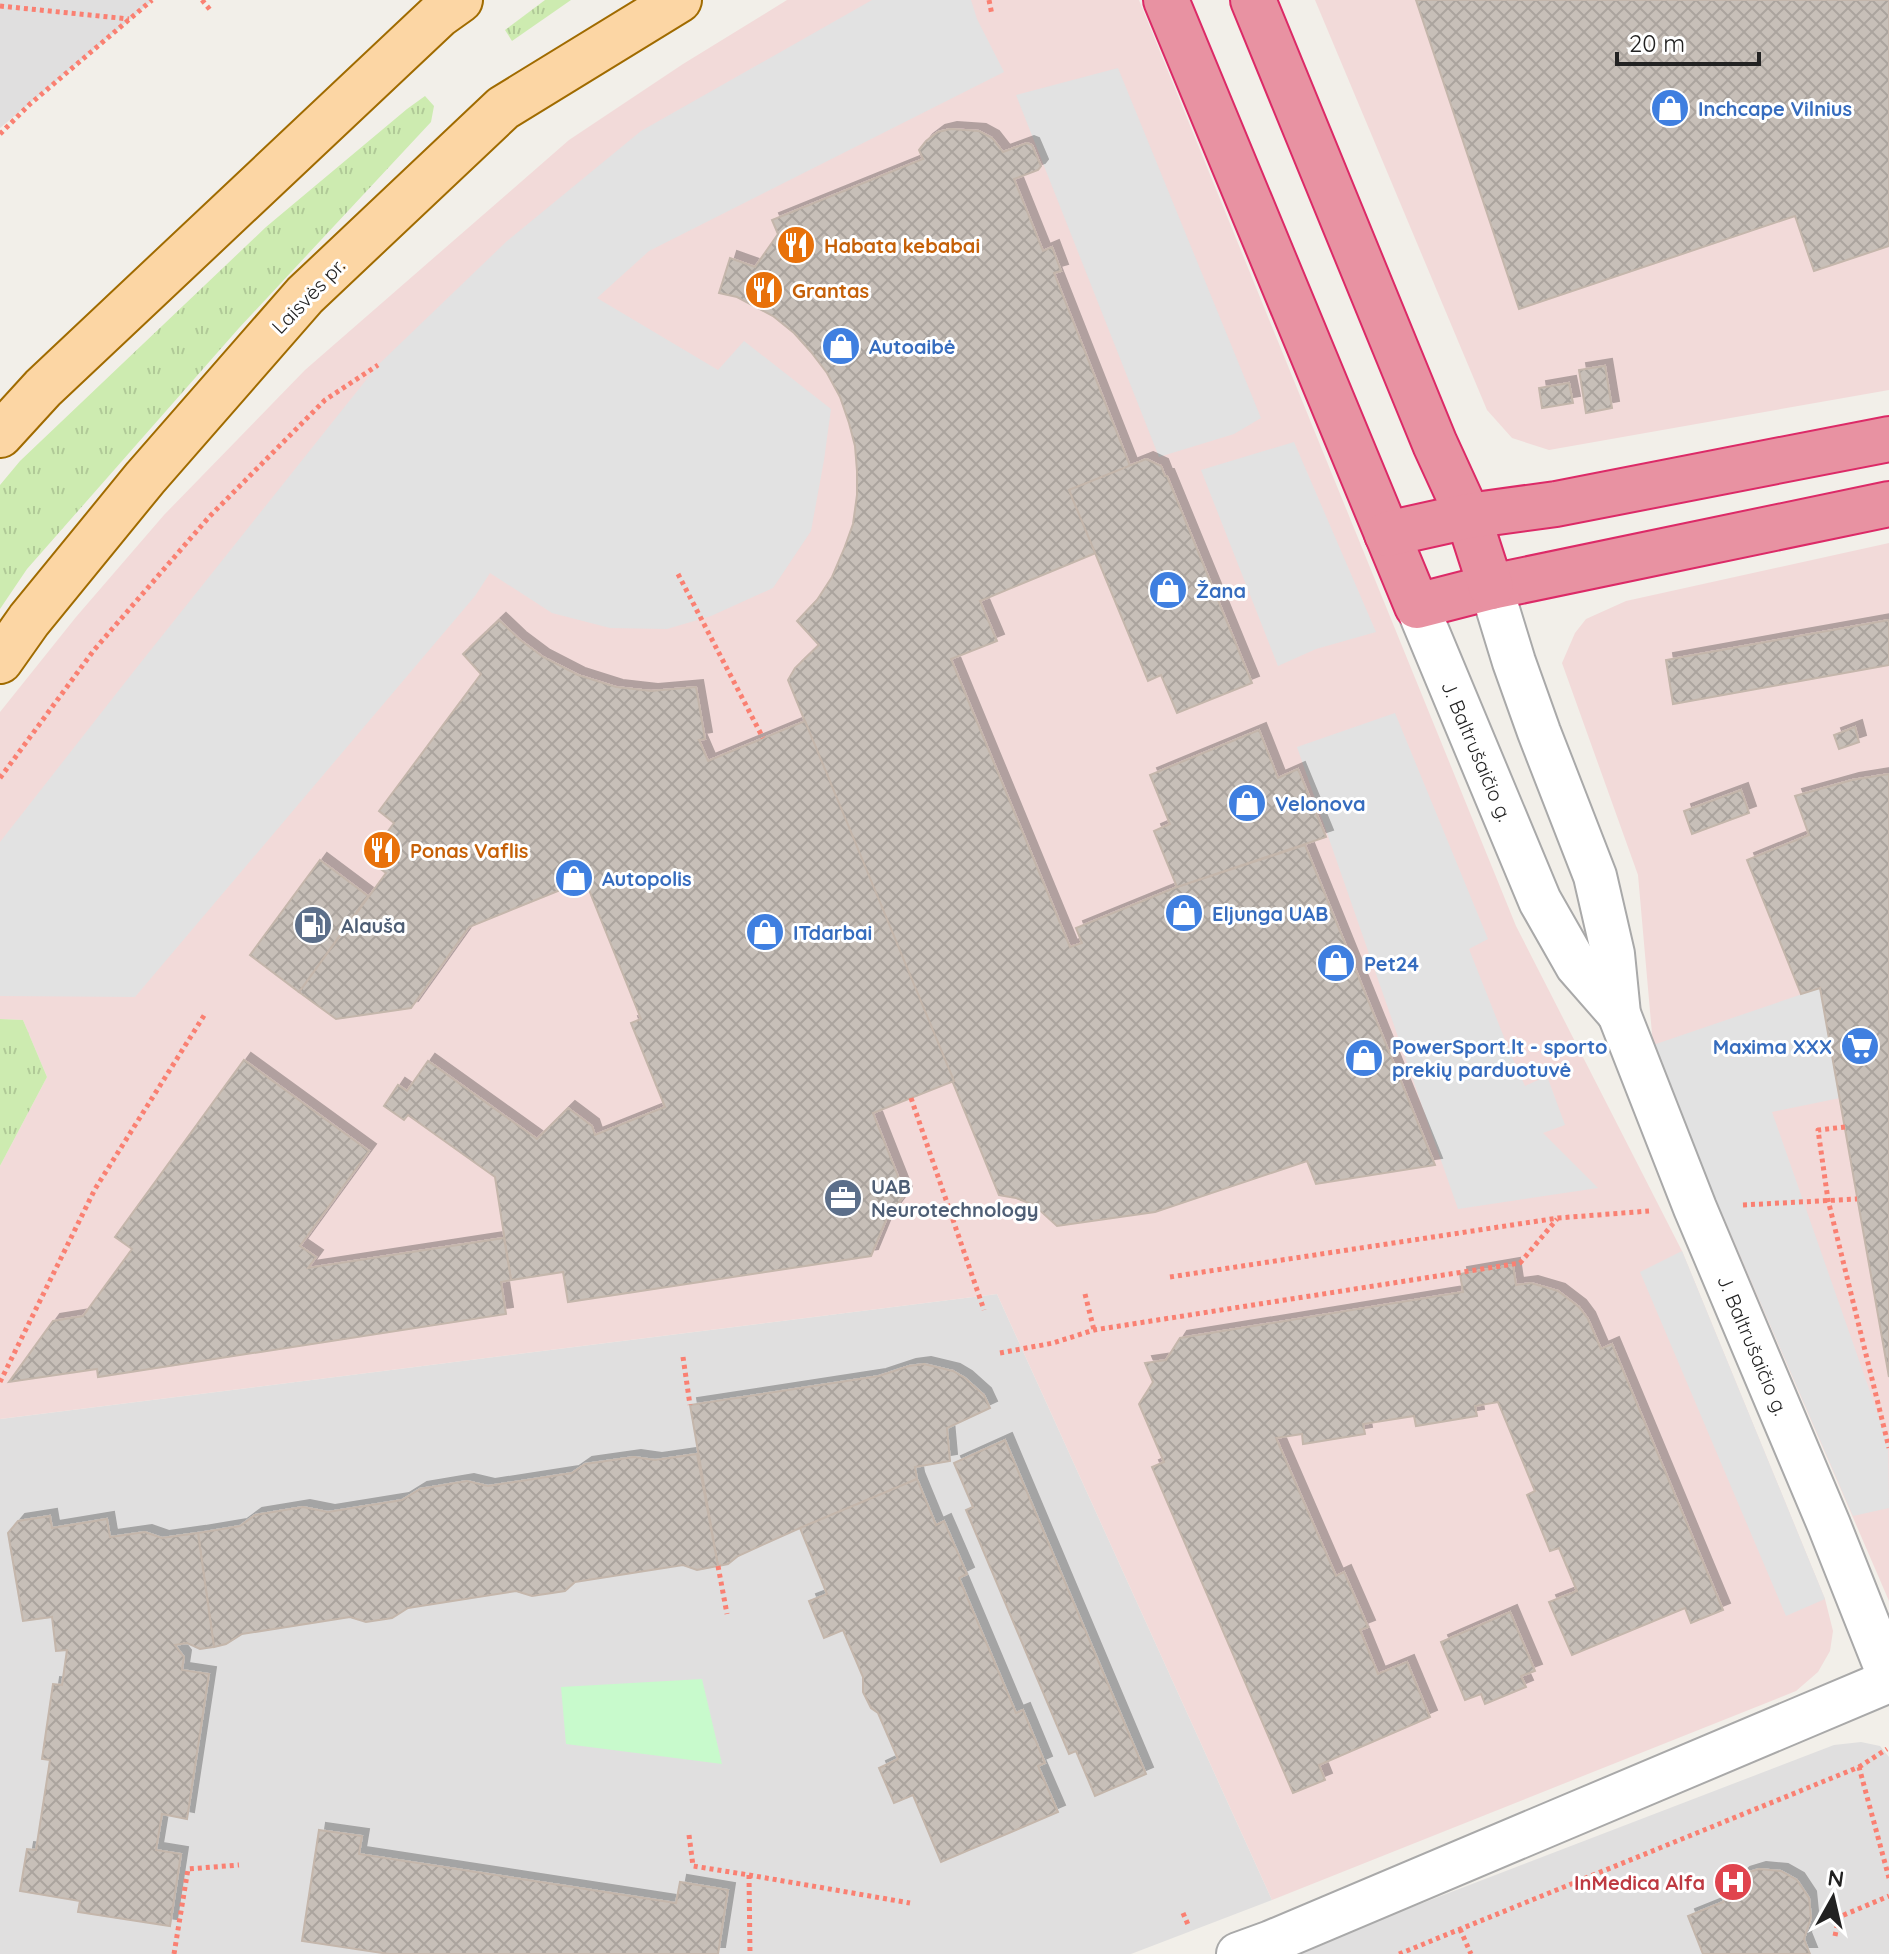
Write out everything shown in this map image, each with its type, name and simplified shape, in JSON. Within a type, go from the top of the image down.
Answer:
[{"type":"highway","points":[[1166,0],[1417,606],[1491,587],[1889,504]]},
{"type":"highway","points":[[1253,0],[1435,444],[1468,516],[1491,587]]},
{"type":"highway","points":[[1387,534],[1468,516],[1556,504],[1889,439]]},
{"type":"main road","points":[[0,435],[43,388],[439,15],[460,0]]},
{"type":"main road","name":"Laisvės pr.","points":[[0,661],[29,620],[145,478],[305,295],[503,108],[679,0]]},
{"type":"street","name":"J. Baltrušaičio g.","points":[[1491,587],[1539,732],[1595,876],[1613,954],[1619,1014],[1695,1208],[1829,1525],[1889,1678]]},
{"type":"street","name":"J. Baltrušaičio g.","points":[[1417,606],[1540,901],[1577,966],[1619,1014]]},
{"type":"street","points":[[1238,1954],[1889,1678]]},
{"type":"path","points":[[0,134],[30,104],[152,0]]},
{"type":"path","points":[[202,0],[211,11]]},
{"type":"path","points":[[989,0],[992,15]]},
{"type":"path","points":[[0,6],[129,19]]},
{"type":"path","points":[[0,778],[94,650],[209,517],[325,400],[378,365]]},
{"type":"path","points":[[678,574],[763,738]]},
{"type":"path","points":[[0,1382],[95,1189],[205,1014]]},
{"type":"path","points":[[911,1098],[984,1310]]},
{"type":"path","points":[[1845,1127],[1818,1130],[1828,1200],[1889,1448]]},
{"type":"path","points":[[1170,1277],[1558,1218],[1857,1199]]},
{"type":"path","points":[[1000,1353],[1044,1345],[1094,1330],[1520,1263],[1558,1218]]},
{"type":"path","points":[[1085,1294],[1094,1330]]},
{"type":"path","points":[[683,1357],[690,1405]]},
{"type":"path","points":[[718,1566],[727,1614]]},
{"type":"path","points":[[1399,1954],[1859,1767],[1887,1749]]},
{"type":"path","points":[[1859,1767],[1889,1878]]},
{"type":"path","points":[[689,1835],[693,1866],[910,1903]]},
{"type":"path","points":[[174,1954],[188,1869],[239,1865]]},
{"type":"path","points":[[749,1875],[750,1954]]},
{"type":"path","points":[[1835,1936],[1839,1917],[1889,1896]]},
{"type":"path","points":[[1183,1913],[1189,1927]]},
{"type":"path","points":[[1460,1929],[1471,1954]]},
{"type":"shaded area","points":[[0,0],[153,0],[0,128]]},
{"type":"shaded area","points":[[787,0],[1139,0],[1516,926],[1682,1251],[1825,1599],[1833,1631],[1830,1651],[1818,1672],[1796,1691],[1272,1900],[997,1294],[0,1419],[0,1166],[47,1077],[23,1020],[0,1019],[0,712],[164,515],[305,370],[569,140]]},
{"type":"shaded area","points":[[872,0],[971,0],[977,19],[1004,72],[649,251],[597,298],[718,370],[744,341],[831,409],[811,531],[773,588],[711,616],[667,629],[610,628],[552,613],[490,573],[475,596],[135,997],[0,996],[0,842],[378,365],[507,241],[641,131]]},
{"type":"shaded area","points":[[1315,0],[1889,0],[1889,390],[1549,450],[1512,438],[1487,410]]},
{"type":"shaded area","points":[[1118,68],[1261,418],[1234,434],[1159,457],[1016,95]]},
{"type":"shaded area","points":[[1294,442],[1376,632],[1316,649],[1278,666],[1201,470]]},
{"type":"shaded area","points":[[1889,543],[1889,1601],[1685,1128],[1653,1045],[1638,875],[1562,663],[1575,633],[1586,619],[1626,601]]},
{"type":"shaded area","points":[[1395,713],[1488,939],[1469,949],[1511,1055],[1525,1086],[1547,1076],[1565,1125],[1543,1133],[1598,1188],[1458,1209],[1297,747]]},
{"type":"shaded area","points":[[1820,988],[1840,1098],[1772,1112],[1888,1443],[1889,1508],[1853,1516],[1685,1128],[1653,1045]]},
{"type":"shaded area","points":[[1682,1251],[1825,1599],[1786,1616],[1640,1272]]},
{"type":"shaded area","points":[[997,1294],[1272,1900],[1131,1954],[0,1954],[0,1419]]},
{"type":"shaded area","points":[[1861,1742],[1880,1746],[1889,1757],[1889,1954],[1290,1954],[1834,1745]]},
{"type":"green space","points":[[545,0],[571,0],[512,41],[505,30]]},
{"type":"green space","points":[[425,96],[434,106],[431,122],[239,328],[27,569],[0,609],[0,485],[20,461],[266,227]]},
{"type":"green space","points":[[0,1019],[23,1020],[47,1077],[0,1166]]},
{"type":"green space","points":[[702,1679],[722,1764],[566,1744],[561,1687]]},
{"type":"building","name":"Inchcape Vilnius","points":[[1416,0],[1889,0],[1889,246],[1814,271],[1795,216],[1519,309]]},
{"type":"building","points":[[950,129],[979,131],[992,138],[1003,152],[1027,143],[1032,145],[1041,166],[1014,179],[1043,251],[1052,247],[1061,271],[1054,273],[1130,466],[1069,490],[1096,553],[980,601],[997,641],[951,659],[1070,947],[1082,943],[1076,928],[1177,887],[1305,845],[1435,1165],[1316,1184],[1307,1161],[1155,1212],[1057,1226],[1034,1205],[999,1195],[788,680],[795,668],[819,645],[797,621],[817,600],[832,577],[853,524],[857,471],[849,423],[827,373],[794,333],[773,316],[737,297],[719,293],[730,258],[755,267],[778,234],[772,220],[923,159],[919,150],[926,141],[938,132]]},
{"type":"building","points":[[1605,366],[1612,408],[1586,413],[1579,370]]},
{"type":"building","points":[[1569,383],[1573,403],[1542,408],[1539,388]]},
{"type":"building","points":[[1146,459],[1161,466],[1167,476],[1252,683],[1177,713],[1161,675],[1148,681],[1069,490]]},
{"type":"building","points":[[499,620],[543,657],[578,675],[616,687],[651,691],[696,687],[705,739],[699,740],[708,761],[805,721],[954,1081],[873,1113],[905,1194],[886,1220],[871,1256],[568,1302],[563,1272],[511,1280],[495,1177],[408,1115],[404,1120],[384,1106],[398,1085],[407,1091],[428,1061],[537,1139],[568,1108],[592,1126],[595,1135],[665,1107],[631,1023],[641,1019],[585,880],[469,927],[411,1008],[336,1019],[299,992],[386,873],[374,864],[374,850],[394,823],[379,811],[481,674],[463,654]]},
{"type":"building","points":[[1889,620],[1889,665],[1673,704],[1666,660]]},
{"type":"building","points":[[1855,727],[1859,742],[1839,749],[1834,735]]},
{"type":"building","points":[[1259,730],[1278,778],[1298,769],[1326,837],[1177,887],[1154,831],[1170,824],[1150,775]]},
{"type":"building","name":"Maxima XXX","points":[[1889,774],[1889,1377],[1820,988],[1801,994],[1747,860],[1809,835],[1795,796],[1852,780]]},
{"type":"building","points":[[1741,790],[1749,813],[1692,834],[1684,811]]},
{"type":"building","points":[[320,860],[368,896],[299,992],[250,955]]},
{"type":"building","points":[[244,1060],[369,1151],[300,1246],[316,1257],[308,1268],[504,1238],[511,1280],[501,1282],[506,1314],[98,1377],[97,1369],[9,1382],[53,1321],[83,1316],[132,1249],[115,1237]]},
{"type":"building","points":[[1513,1265],[1516,1285],[1531,1283],[1558,1291],[1579,1307],[1588,1319],[1601,1349],[1612,1344],[1723,1610],[1691,1623],[1685,1608],[1572,1655],[1549,1602],[1577,1591],[1559,1548],[1550,1551],[1527,1495],[1535,1491],[1498,1402],[1475,1406],[1477,1416],[1416,1426],[1414,1416],[1363,1424],[1365,1434],[1303,1444],[1302,1434],[1276,1438],[1336,1576],[1344,1572],[1368,1627],[1360,1630],[1378,1674],[1407,1662],[1430,1717],[1319,1765],[1325,1780],[1293,1793],[1152,1467],[1164,1462],[1139,1404],[1153,1382],[1145,1363],[1166,1360],[1180,1338],[1463,1292],[1460,1274]]},
{"type":"building","points":[[924,1364],[953,1371],[965,1378],[984,1395],[990,1408],[947,1428],[950,1461],[915,1467],[917,1479],[718,1566],[690,1405],[879,1376]]},
{"type":"building","points":[[1005,1440],[1146,1774],[1095,1796],[1076,1751],[1069,1754],[966,1510],[973,1507],[954,1463]]},
{"type":"building","points":[[697,1454],[718,1566],[697,1570],[683,1565],[575,1582],[565,1591],[532,1596],[516,1591],[408,1608],[392,1618],[366,1622],[350,1617],[242,1634],[214,1647],[198,1533],[240,1526],[255,1515],[303,1507],[328,1512],[402,1500],[420,1489],[467,1481],[488,1486],[572,1473],[585,1464],[634,1457],[655,1460]]},
{"type":"building","points":[[917,1479],[936,1525],[944,1521],[967,1574],[959,1578],[1016,1713],[1023,1710],[1045,1763],[1038,1766],[1058,1812],[941,1862],[913,1795],[894,1803],[879,1768],[898,1759],[878,1713],[871,1708],[863,1692],[863,1677],[843,1630],[824,1638],[809,1601],[827,1594],[800,1528]]},
{"type":"building","points":[[50,1516],[52,1528],[107,1519],[110,1537],[145,1532],[162,1538],[198,1533],[214,1647],[200,1649],[187,1643],[175,1645],[184,1657],[182,1670],[209,1674],[187,1819],[162,1814],[156,1850],[181,1854],[170,1926],[78,1912],[80,1901],[20,1891],[27,1849],[36,1850],[50,1760],[42,1759],[53,1684],[62,1685],[67,1650],[56,1651],[52,1617],[23,1621],[8,1533],[18,1521]]},
{"type":"building","points":[[1510,1612],[1535,1671],[1521,1676],[1526,1687],[1485,1704],[1481,1694],[1465,1700],[1441,1642]]},
{"type":"building","points":[[319,1830],[362,1836],[359,1854],[676,1903],[680,1882],[728,1890],[718,1954],[389,1954],[302,1941]]},
{"type":"building","points":[[1759,1869],[1781,1871],[1797,1880],[1809,1898],[1811,1918],[1804,1939],[1810,1954],[1703,1954],[1688,1916],[1723,1902],[1727,1889],[1743,1874]]},
{"type":"place","name":"Inchcape Vilnius","points":[[1670,108]]},
{"type":"place","name":"Habata kebabai","points":[[796,245]]},
{"type":"place","name":"Grantas","points":[[764,290]]},
{"type":"place","name":"Autoaibė","points":[[841,346]]},
{"type":"place","name":"Žana","points":[[1168,590]]},
{"type":"place","name":"Velonova","points":[[1247,803]]},
{"type":"place","name":"Ponas Vaflis","points":[[382,850]]},
{"type":"place","name":"Autopolis","points":[[574,878]]},
{"type":"place","name":"Eljunga UAB","points":[[1184,913]]},
{"type":"place","name":"Alauša","points":[[313,925]]},
{"type":"place","name":"ITdarbai","points":[[765,932]]},
{"type":"place","name":"Pet24","points":[[1336,963]]},
{"type":"place","name":"Maxima XXX","points":[[1860,1046]]},
{"type":"place","name":"PowerSport.lt - sporto prekių parduotuvė","points":[[1364,1058]]},
{"type":"place","name":"UAB Neurotechnology","points":[[843,1198]]},
{"type":"place","name":"InMedica Alfa","points":[[1733,1882]]}]
